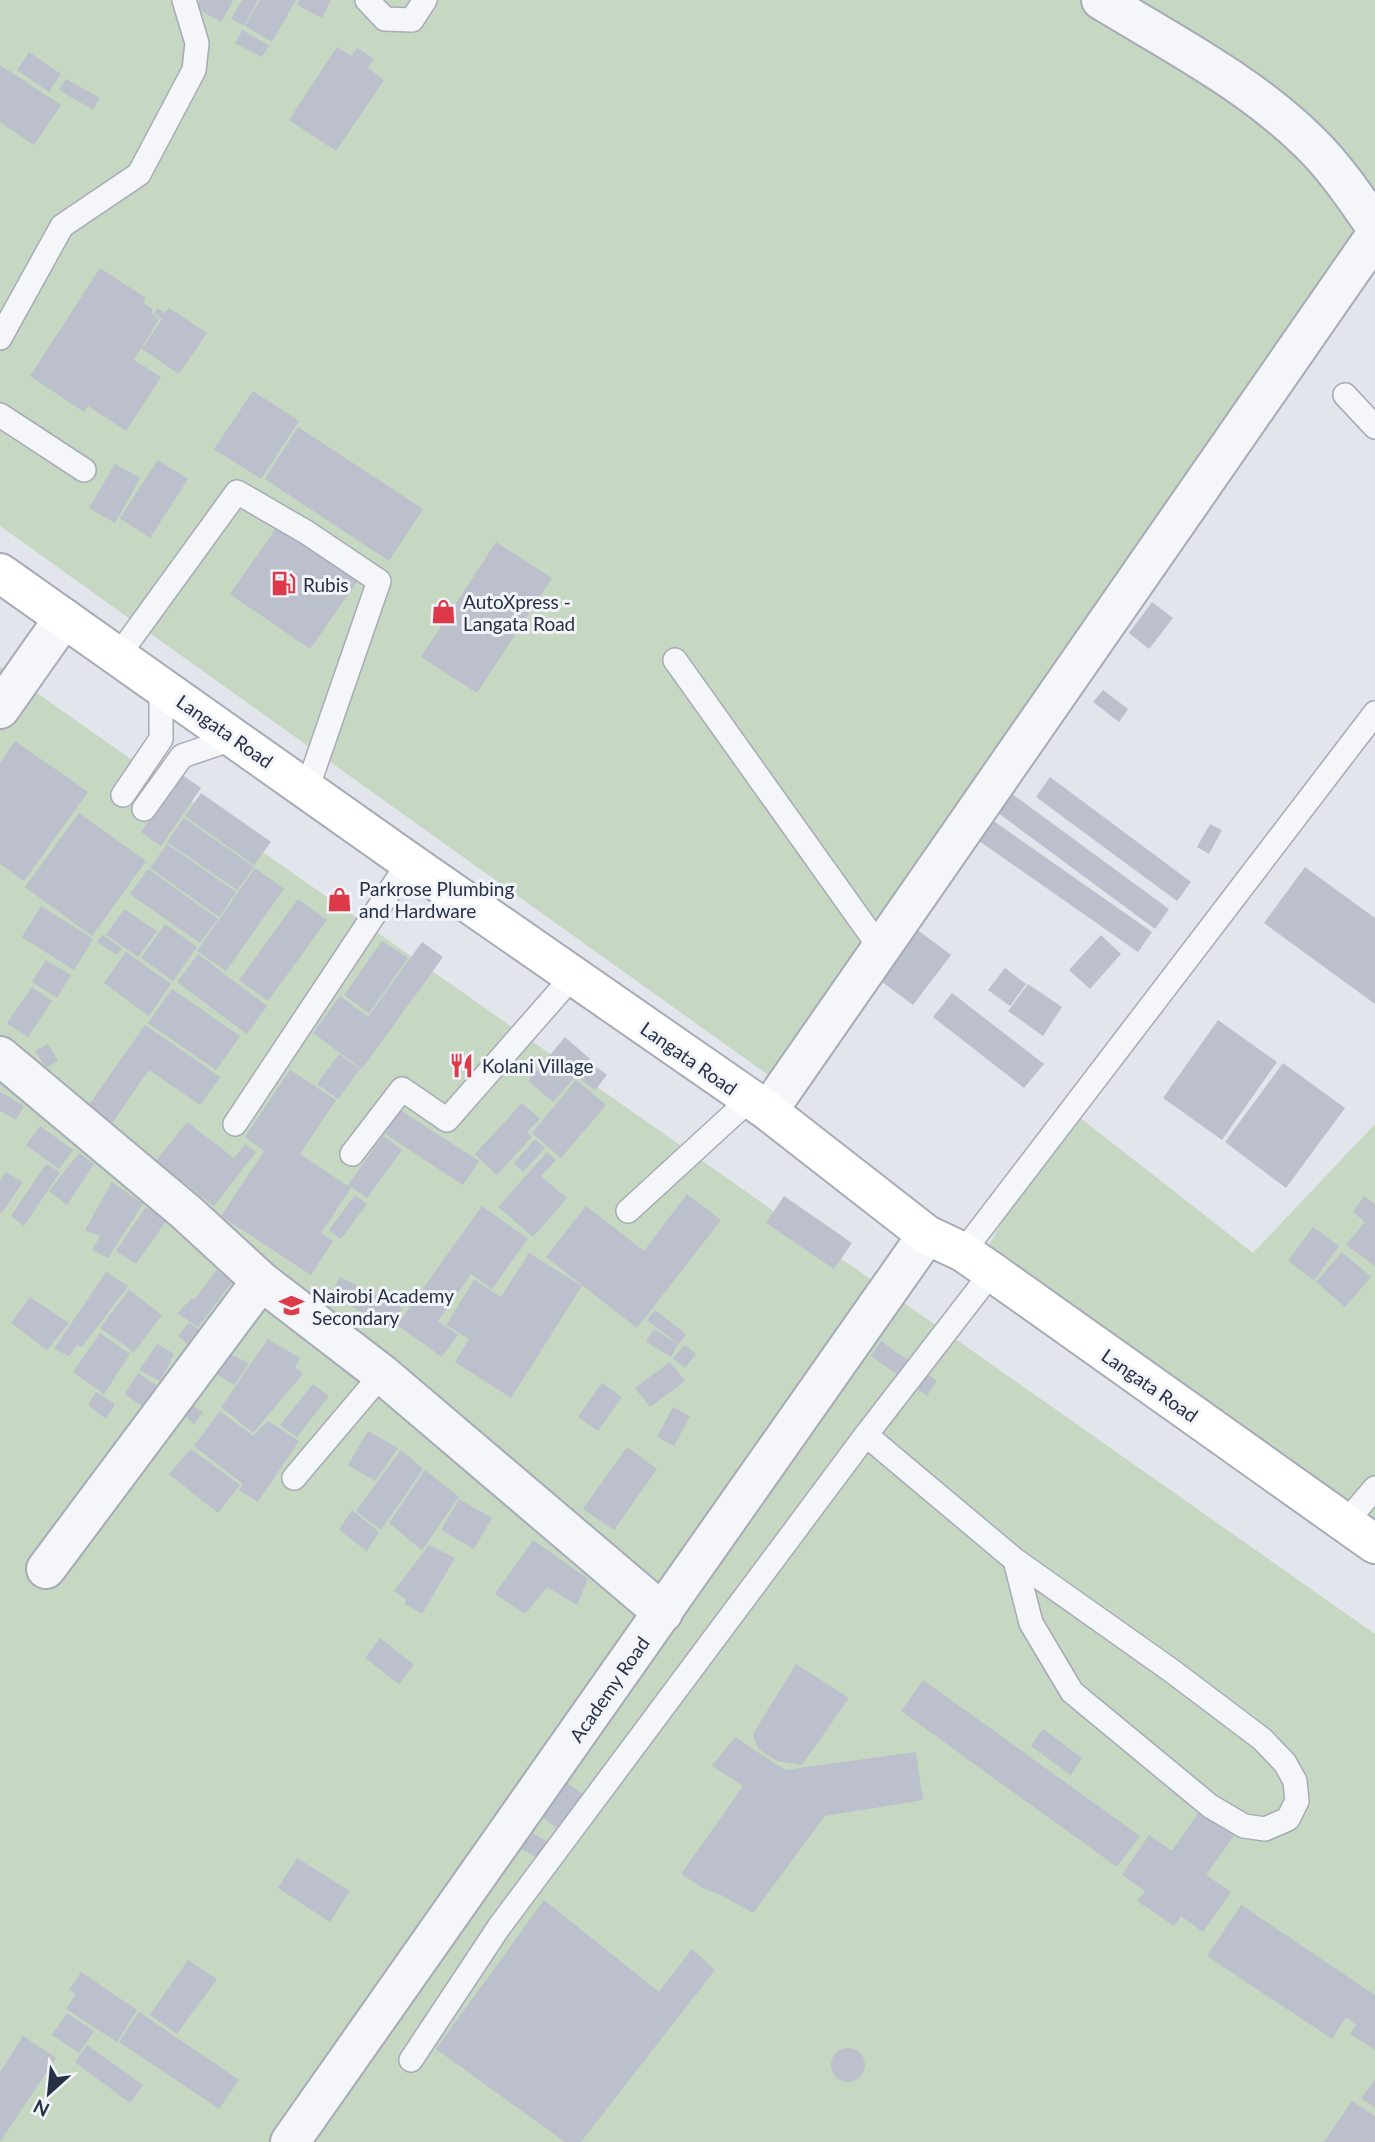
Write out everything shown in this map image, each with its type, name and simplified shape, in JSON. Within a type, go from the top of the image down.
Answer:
[{"type":"main road","name":"Langata Road","points":[[0,573],[759,1106],[927,1236],[977,1262],[1360,1533]]},
{"type":"street","points":[[1101,0],[1260,100],[1310,142],[1375,226]]},
{"type":"street","points":[[759,1106],[881,949],[1375,236]]},
{"type":"street","points":[[0,709],[64,618]]},
{"type":"street","points":[[0,1056],[186,1212],[261,1281],[382,1374],[663,1613]]},
{"type":"street","name":"Academy Road","points":[[290,2142],[927,1236]]},
{"type":"street","points":[[46,1569],[261,1281]]},
{"type":"lane","points":[[0,338],[62,226],[139,174],[145,163],[194,70],[197,43],[184,0]]},
{"type":"lane","points":[[367,0],[385,19],[412,20],[425,0]]},
{"type":"lane","points":[[1345,395],[1375,427]]},
{"type":"lane","points":[[0,415],[84,470]]},
{"type":"lane","points":[[118,656],[237,492],[306,532],[379,580],[307,789]]},
{"type":"lane","points":[[676,660],[881,949]]},
{"type":"lane","points":[[122,795],[161,739],[160,686]]},
{"type":"lane","points":[[411,2060],[499,1927],[866,1435],[977,1262],[1375,713]]},
{"type":"lane","points":[[144,809],[182,756],[235,738]]},
{"type":"lane","points":[[234,1124],[409,862]]},
{"type":"lane","points":[[352,1154],[402,1089],[447,1120],[573,976]]},
{"type":"lane","points":[[628,1212],[759,1106]]},
{"type":"lane","points":[[294,1478],[382,1374]]},
{"type":"lane","points":[[866,1435],[1015,1560],[1172,1671],[1262,1739],[1285,1763],[1295,1781],[1297,1801],[1287,1819],[1265,1829],[1244,1826],[1210,1807],[1072,1692],[1031,1623],[1015,1560]]},
{"type":"lane","points":[[1360,1533],[1375,1488]]},
{"type":"green space","points":[[0,0],[1375,0],[1375,236],[785,1087],[0,526]]},
{"type":"green space","points":[[0,667],[1375,1634],[1375,2142],[0,2142]]},
{"type":"green space","points":[[1065,1106],[1253,1253],[1375,1124],[1375,1533],[976,1269]]},
{"type":"building","points":[[200,0],[233,1],[221,22],[195,8]]},
{"type":"building","points":[[242,0],[258,0],[244,26],[231,19]]},
{"type":"building","points":[[260,0],[296,0],[272,42],[245,26]]},
{"type":"building","points":[[300,0],[331,0],[322,18],[297,5]]},
{"type":"building","points":[[242,30],[269,45],[262,57],[235,43]]},
{"type":"building","points":[[337,47],[351,56],[357,48],[374,59],[368,68],[384,80],[336,151],[289,120]]},
{"type":"building","points":[[29,52],[61,74],[49,92],[17,70]]},
{"type":"building","points":[[0,65],[61,105],[34,145],[0,122]]},
{"type":"building","points":[[66,79],[100,98],[93,110],[59,90]]},
{"type":"building","points":[[100,268],[146,298],[143,303],[153,309],[151,313],[159,319],[134,360],[161,377],[126,431],[88,406],[84,412],[30,376]]},
{"type":"building","points":[[158,308],[165,313],[169,308],[207,333],[179,374],[142,349],[162,319],[154,313]]},
{"type":"building","points":[[253,391],[299,421],[261,479],[214,449]]},
{"type":"building","points":[[298,427],[423,509],[389,561],[265,479]]},
{"type":"building","points":[[158,460],[188,479],[150,538],[120,518]]},
{"type":"building","points":[[115,464],[140,478],[115,523],[89,508]]},
{"type":"building","points":[[281,521],[361,576],[310,649],[230,594]]},
{"type":"building","points":[[496,542],[552,578],[477,693],[421,657]]},
{"type":"building","points":[[1152,602],[1173,618],[1149,649],[1129,633]]},
{"type":"building","points":[[1103,690],[1128,709],[1119,722],[1093,702]]},
{"type":"building","points":[[15,741],[88,792],[24,881],[0,864],[0,763]]},
{"type":"building","points":[[181,774],[201,788],[161,846],[141,832]]},
{"type":"building","points":[[1050,777],[1191,882],[1177,901],[1036,797]]},
{"type":"building","points":[[1004,788],[1169,909],[1155,929],[990,807]]},
{"type":"building","points":[[201,793],[271,842],[254,865],[185,816]]},
{"type":"building","points":[[79,813],[146,861],[92,936],[25,887]]},
{"type":"building","points":[[985,815],[1152,932],[1138,952],[972,836]]},
{"type":"building","points":[[184,818],[254,867],[237,890],[167,842]]},
{"type":"building","points":[[1210,824],[1222,830],[1209,854],[1197,847]]},
{"type":"building","points":[[167,844],[236,892],[219,917],[150,868]]},
{"type":"building","points":[[1305,867],[1375,918],[1375,1004],[1264,923]]},
{"type":"building","points":[[255,868],[284,889],[226,971],[197,951]]},
{"type":"building","points":[[148,869],[218,919],[200,943],[130,894]]},
{"type":"building","points":[[298,899],[327,920],[268,1001],[239,980]]},
{"type":"building","points":[[41,906],[93,939],[74,970],[22,937]]},
{"type":"building","points":[[124,909],[157,931],[138,957],[106,935]]},
{"type":"building","points":[[908,923],[951,955],[913,1005],[870,973]]},
{"type":"building","points":[[165,924],[197,947],[173,981],[141,958]]},
{"type":"building","points":[[102,935],[122,948],[117,955],[97,942]]},
{"type":"building","points":[[1101,935],[1121,954],[1090,989],[1069,970]]},
{"type":"building","points":[[382,941],[408,958],[369,1013],[344,995]]},
{"type":"building","points":[[422,942],[443,957],[362,1069],[313,1033],[340,996],[368,1017]]},
{"type":"building","points":[[126,952],[171,984],[149,1016],[104,983]]},
{"type":"building","points":[[198,954],[267,1006],[247,1034],[177,982]]},
{"type":"building","points":[[46,960],[71,975],[57,998],[32,982]]},
{"type":"building","points":[[1005,968],[1026,984],[1010,1006],[988,990]]},
{"type":"building","points":[[1028,984],[1062,1007],[1043,1036],[1008,1011]]},
{"type":"building","points":[[32,987],[52,1001],[28,1037],[7,1023]]},
{"type":"building","points":[[172,989],[240,1036],[216,1070],[148,1023]]},
{"type":"building","points":[[952,993],[1044,1064],[1024,1088],[933,1017]]},
{"type":"building","points":[[1218,1020],[1277,1062],[1222,1140],[1163,1098]]},
{"type":"building","points":[[145,1025],[220,1077],[200,1105],[149,1070],[112,1123],[88,1106]]},
{"type":"building","points":[[565,1037],[590,1059],[553,1102],[528,1081]]},
{"type":"building","points":[[48,1044],[58,1061],[46,1068],[35,1051]]},
{"type":"building","points":[[339,1054],[360,1069],[338,1099],[317,1084]]},
{"type":"building","points":[[591,1063],[607,1075],[595,1090],[579,1078]]},
{"type":"building","points":[[1283,1063],[1345,1108],[1286,1188],[1225,1142]]},
{"type":"building","points":[[290,1070],[336,1100],[300,1154],[351,1188],[321,1233],[333,1241],[311,1275],[221,1216],[264,1151],[245,1137]]},
{"type":"building","points":[[576,1080],[606,1105],[561,1158],[532,1133]]},
{"type":"building","points":[[0,1092],[24,1106],[16,1120],[0,1111]]},
{"type":"building","points":[[522,1103],[540,1119],[527,1132],[532,1137],[497,1175],[475,1154]]},
{"type":"building","points":[[400,1110],[479,1161],[463,1185],[384,1133]]},
{"type":"building","points":[[187,1122],[234,1158],[245,1144],[256,1152],[214,1206],[156,1161]]},
{"type":"building","points":[[40,1126],[73,1150],[59,1169],[26,1145]]},
{"type":"building","points":[[383,1136],[402,1150],[367,1198],[348,1185]]},
{"type":"building","points":[[535,1139],[545,1148],[523,1172],[514,1163]]},
{"type":"building","points":[[547,1152],[556,1160],[541,1176],[567,1198],[533,1237],[498,1207]]},
{"type":"building","points":[[79,1153],[94,1164],[67,1205],[49,1191]]},
{"type":"building","points":[[46,1164],[60,1172],[24,1226],[11,1216]]},
{"type":"building","points":[[6,1172],[23,1182],[2,1213],[0,1181]]},
{"type":"building","points":[[112,1182],[143,1204],[108,1258],[92,1250],[100,1236],[85,1230]]},
{"type":"building","points":[[687,1194],[721,1220],[637,1328],[546,1257],[586,1206],[644,1251]]},
{"type":"building","points":[[355,1195],[367,1204],[341,1239],[329,1230]]},
{"type":"building","points":[[784,1196],[852,1243],[834,1269],[766,1223]]},
{"type":"building","points":[[1364,1196],[1375,1204],[1375,1266],[1346,1245],[1365,1222],[1353,1212]]},
{"type":"building","points":[[482,1206],[528,1239],[492,1289],[471,1274],[438,1321],[458,1335],[442,1357],[397,1325]]},
{"type":"building","points":[[146,1207],[166,1221],[136,1264],[116,1251]]},
{"type":"building","points":[[1313,1227],[1339,1246],[1314,1280],[1288,1261]]},
{"type":"building","points":[[1342,1252],[1371,1277],[1345,1307],[1316,1282]]},
{"type":"building","points":[[529,1253],[582,1286],[511,1398],[455,1362],[469,1339],[446,1325],[474,1280],[501,1297]]},
{"type":"building","points":[[217,1270],[232,1282],[198,1327],[177,1313],[192,1298],[194,1300]]},
{"type":"building","points":[[106,1272],[128,1286],[82,1347],[77,1345],[69,1356],[54,1349]]},
{"type":"building","points":[[340,1277],[402,1308],[392,1327],[330,1296]]},
{"type":"building","points":[[129,1290],[162,1315],[134,1352],[100,1328]]},
{"type":"building","points":[[30,1297],[69,1323],[47,1350],[11,1323]]},
{"type":"building","points":[[655,1310],[686,1334],[679,1344],[647,1320]]},
{"type":"building","points":[[189,1322],[199,1330],[187,1344],[178,1336]]},
{"type":"building","points":[[654,1329],[678,1344],[671,1357],[646,1342]]},
{"type":"building","points":[[100,1333],[130,1354],[104,1394],[73,1372]]},
{"type":"building","points":[[268,1339],[300,1358],[295,1367],[303,1374],[253,1433],[221,1407]]},
{"type":"building","points":[[881,1341],[937,1381],[927,1396],[871,1356]]},
{"type":"building","points":[[157,1344],[174,1354],[160,1381],[139,1370]]},
{"type":"building","points":[[685,1345],[696,1354],[685,1368],[673,1358]]},
{"type":"building","points":[[221,1350],[249,1363],[234,1385],[209,1369]]},
{"type":"building","points":[[670,1362],[685,1381],[650,1407],[635,1388]]},
{"type":"building","points":[[138,1373],[159,1387],[146,1409],[125,1394]]},
{"type":"building","points":[[602,1383],[622,1397],[598,1431],[578,1417]]},
{"type":"building","points":[[313,1384],[329,1396],[297,1437],[280,1425]]},
{"type":"building","points":[[96,1392],[115,1404],[106,1419],[88,1405]]},
{"type":"building","points":[[187,1402],[203,1412],[194,1424],[180,1412]]},
{"type":"building","points":[[673,1407],[690,1416],[674,1446],[657,1437]]},
{"type":"building","points":[[220,1411],[253,1436],[268,1421],[299,1441],[258,1502],[239,1490],[243,1484],[194,1446]]},
{"type":"building","points":[[368,1431],[398,1448],[375,1481],[348,1465]]},
{"type":"building","points":[[627,1447],[657,1469],[614,1530],[583,1509]]},
{"type":"building","points":[[191,1449],[240,1485],[218,1513],[169,1474]]},
{"type":"building","points":[[401,1450],[423,1469],[381,1530],[356,1511]]},
{"type":"building","points":[[425,1470],[459,1497],[422,1550],[389,1523]]},
{"type":"building","points":[[459,1499],[492,1518],[474,1549],[441,1530]]},
{"type":"building","points":[[352,1510],[379,1532],[367,1551],[339,1530]]},
{"type":"building","points":[[533,1540],[588,1579],[577,1605],[547,1587],[525,1614],[495,1594]]},
{"type":"building","points":[[429,1545],[455,1558],[422,1614],[405,1604],[406,1599],[394,1591]]},
{"type":"building","points":[[380,1638],[414,1665],[399,1684],[365,1658]]},
{"type":"building","points":[[796,1664],[849,1698],[802,1765],[777,1761],[758,1749],[753,1734]]},
{"type":"building","points":[[923,1680],[1140,1836],[1117,1867],[901,1711]]},
{"type":"building","points":[[1043,1729],[1082,1758],[1071,1775],[1031,1746]]},
{"type":"building","points":[[735,1737],[785,1770],[916,1752],[923,1800],[825,1816],[753,1913],[681,1874],[743,1786],[712,1766]]},
{"type":"building","points":[[563,1780],[587,1797],[561,1831],[538,1814]]},
{"type":"building","points":[[1199,1812],[1234,1836],[1206,1875],[1231,1892],[1203,1932],[1181,1916],[1174,1926],[1137,1901],[1145,1891],[1122,1875],[1149,1835],[1172,1851]]},
{"type":"building","points":[[531,1832],[551,1844],[542,1860],[521,1849]]},
{"type":"building","points":[[297,1858],[350,1891],[330,1922],[278,1888]]},
{"type":"building","points":[[544,1900],[659,1992],[692,1949],[715,1970],[581,2142],[565,2142],[436,2049]]},
{"type":"building","points":[[1241,1905],[1375,1995],[1375,2050],[1350,2034],[1356,2025],[1346,2017],[1332,2039],[1207,1956]]},
{"type":"building","points":[[188,1960],[217,1979],[177,2034],[150,2015]]},
{"type":"building","points":[[81,1972],[137,2010],[117,2042],[66,2009],[76,1994],[69,1990]]},
{"type":"building","points":[[139,2012],[239,2080],[219,2109],[119,2042]]},
{"type":"building","points":[[67,2013],[94,2031],[79,2053],[52,2035]]},
{"type":"building","points":[[23,2036],[56,2058],[0,2142],[0,2072]]},
{"type":"building","points":[[87,2045],[143,2085],[130,2103],[75,2062]]},
{"type":"building","points":[[848,2048],[860,2053],[865,2065],[860,2077],[848,2082],[836,2077],[831,2065],[836,2053]]},
{"type":"building","points":[[1375,2080],[1375,2108],[1361,2098]]},
{"type":"building","points":[[1352,2101],[1375,2116],[1375,2142],[1324,2142]]},
{"type":"place","name":"Rubis","points":[[283,584]]},
{"type":"place","name":"AutoXpress - Langata Road","points":[[443,612]]},
{"type":"place","name":"Parkrose Plumbing and Hardware","points":[[339,899]]},
{"type":"place","name":"Kolani Village","points":[[462,1065]]},
{"type":"place","name":"Nairobi Academy Secondary","points":[[292,1306]]}]
